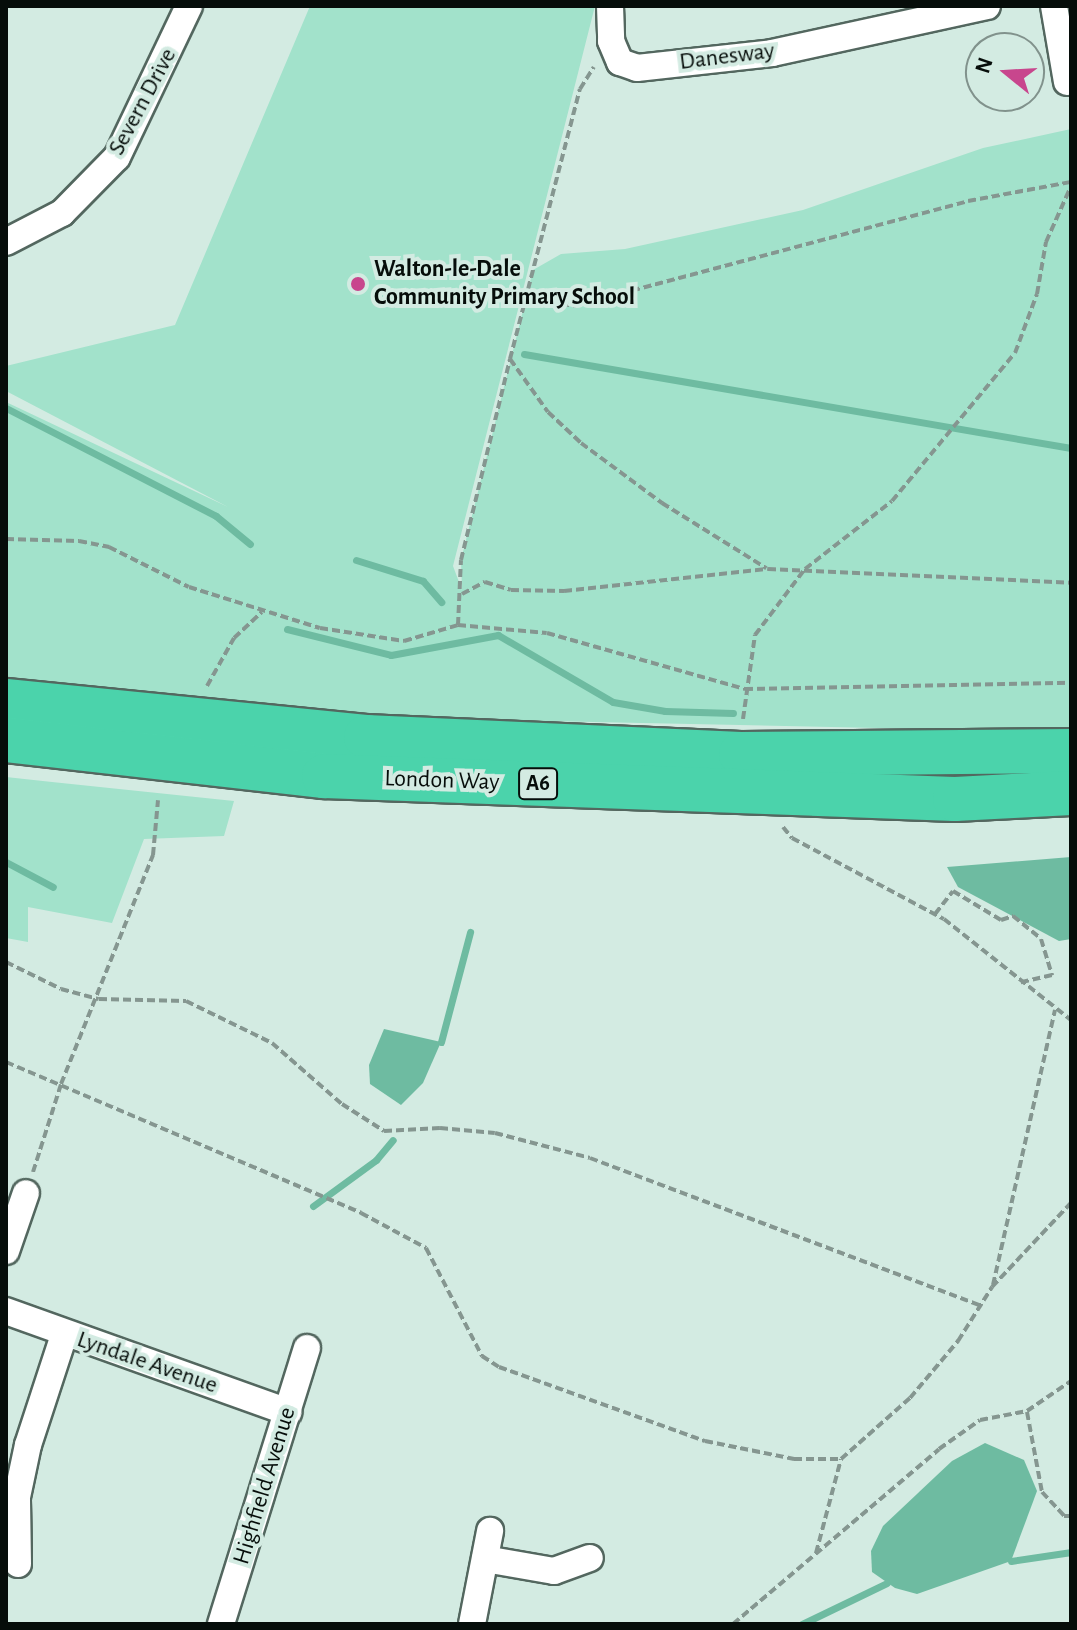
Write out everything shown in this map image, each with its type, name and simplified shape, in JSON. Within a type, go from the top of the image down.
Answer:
[{"type":"highway","name":"London Way","points":[[6,701],[366,737],[741,754],[1071,751]]},
{"type":"highway","name":"London Way","points":[[6,740],[324,776],[955,799],[1071,793]]},
{"type":"street","name":"Severn Drive","points":[[6,242],[62,213],[117,157],[189,6]]},
{"type":"street","points":[[610,6],[611,41]]},
{"type":"street","name":"Danesway","points":[[611,41],[620,62],[637,68],[772,53],[891,16],[987,6]]},
{"type":"street","points":[[1054,6],[1067,82]]},
{"type":"street","points":[[6,1251],[26,1193]]},
{"type":"street","name":"Lyndale Avenue","points":[[6,1311],[64,1335],[288,1412]]},
{"type":"street","points":[[18,1564],[20,1484],[64,1335]]},
{"type":"street","name":"Highfield Avenue","points":[[221,1624],[307,1348]]},
{"type":"street","points":[[472,1624],[490,1531]]},
{"type":"street","points":[[485,1559],[554,1571],[590,1558]]},
{"type":"path","points":[[458,625],[462,594],[461,560],[580,89],[611,41]]},
{"type":"path","points":[[526,297],[574,306],[968,201],[1071,184]]},
{"type":"path","points":[[742,730],[745,689],[755,635],[805,569],[892,501],[1015,353],[1037,294],[1046,242],[1071,184]]},
{"type":"path","points":[[510,359],[548,412],[581,443],[662,503],[768,569]]},
{"type":"path","points":[[6,539],[109,547],[189,587],[262,612],[404,641],[458,625],[547,633],[745,689],[1071,683]]},
{"type":"path","points":[[462,594],[485,582],[511,590],[564,591],[768,569],[1071,583]]},
{"type":"path","points":[[205,693],[220,657],[262,612]]},
{"type":"path","points":[[26,1193],[61,1084],[99,999],[153,855],[158,800]]},
{"type":"path","points":[[776,819],[792,838],[935,914],[1071,1020]]},
{"type":"path","points":[[935,914],[953,891],[1001,920],[1013,916],[1041,939],[1052,975],[1021,982]]},
{"type":"path","points":[[6,962],[61,989],[99,999],[186,1001],[272,1043],[342,1104],[384,1131],[440,1128],[495,1133],[590,1158],[980,1305]]},
{"type":"path","points":[[992,1287],[1055,1010]]},
{"type":"path","points":[[6,1062],[361,1213],[426,1248],[482,1356],[499,1367],[705,1441],[794,1459],[841,1459]]},
{"type":"path","points":[[815,1556],[841,1459],[910,1398],[958,1341],[992,1287],[1071,1203]]},
{"type":"path","points":[[733,1624],[939,1449],[980,1420],[1027,1411],[1071,1381]]},
{"type":"path","points":[[1027,1411],[1042,1492],[1064,1516],[1071,1516]]},
{"type":"shaded area","points":[[310,6],[595,6],[453,566],[462,590],[461,560],[533,270],[561,254],[625,249],[803,210],[983,148],[1071,129],[1071,732],[402,718],[6,685],[6,402],[228,507],[6,391],[6,366],[175,325]]},
{"type":"shaded area","points":[[6,777],[234,801],[224,836],[144,839],[112,923],[28,907],[28,942],[6,938]]},
{"type":"shaded area","points":[[1071,857],[1071,939],[1059,941],[958,887],[947,867]]},
{"type":"shaded area","points":[[384,1029],[441,1042],[423,1083],[401,1105],[370,1084],[369,1065]]},
{"type":"shaded area","points":[[985,1443],[1024,1460],[1037,1491],[1011,1561],[917,1594],[895,1588],[872,1572],[871,1551],[883,1526],[952,1461]]},
{"type":"waterway","points":[[524,354],[1071,448]]},
{"type":"waterway","points":[[6,408],[216,516],[250,544]]},
{"type":"waterway","points":[[356,560],[423,581],[441,602]]},
{"type":"waterway","points":[[287,629],[391,655],[498,635],[613,702],[665,711],[733,713]]},
{"type":"waterway","points":[[6,862],[53,887]]},
{"type":"waterway","points":[[441,1042],[470,932]]},
{"type":"waterway","points":[[313,1206],[376,1160],[393,1140]]},
{"type":"waterway","points":[[1011,1561],[1071,1552]]},
{"type":"waterway","points":[[802,1624],[887,1583]]},
{"type":"place","name":"Walton-le-Dale Community Primary School","points":[[358,284]]}]
